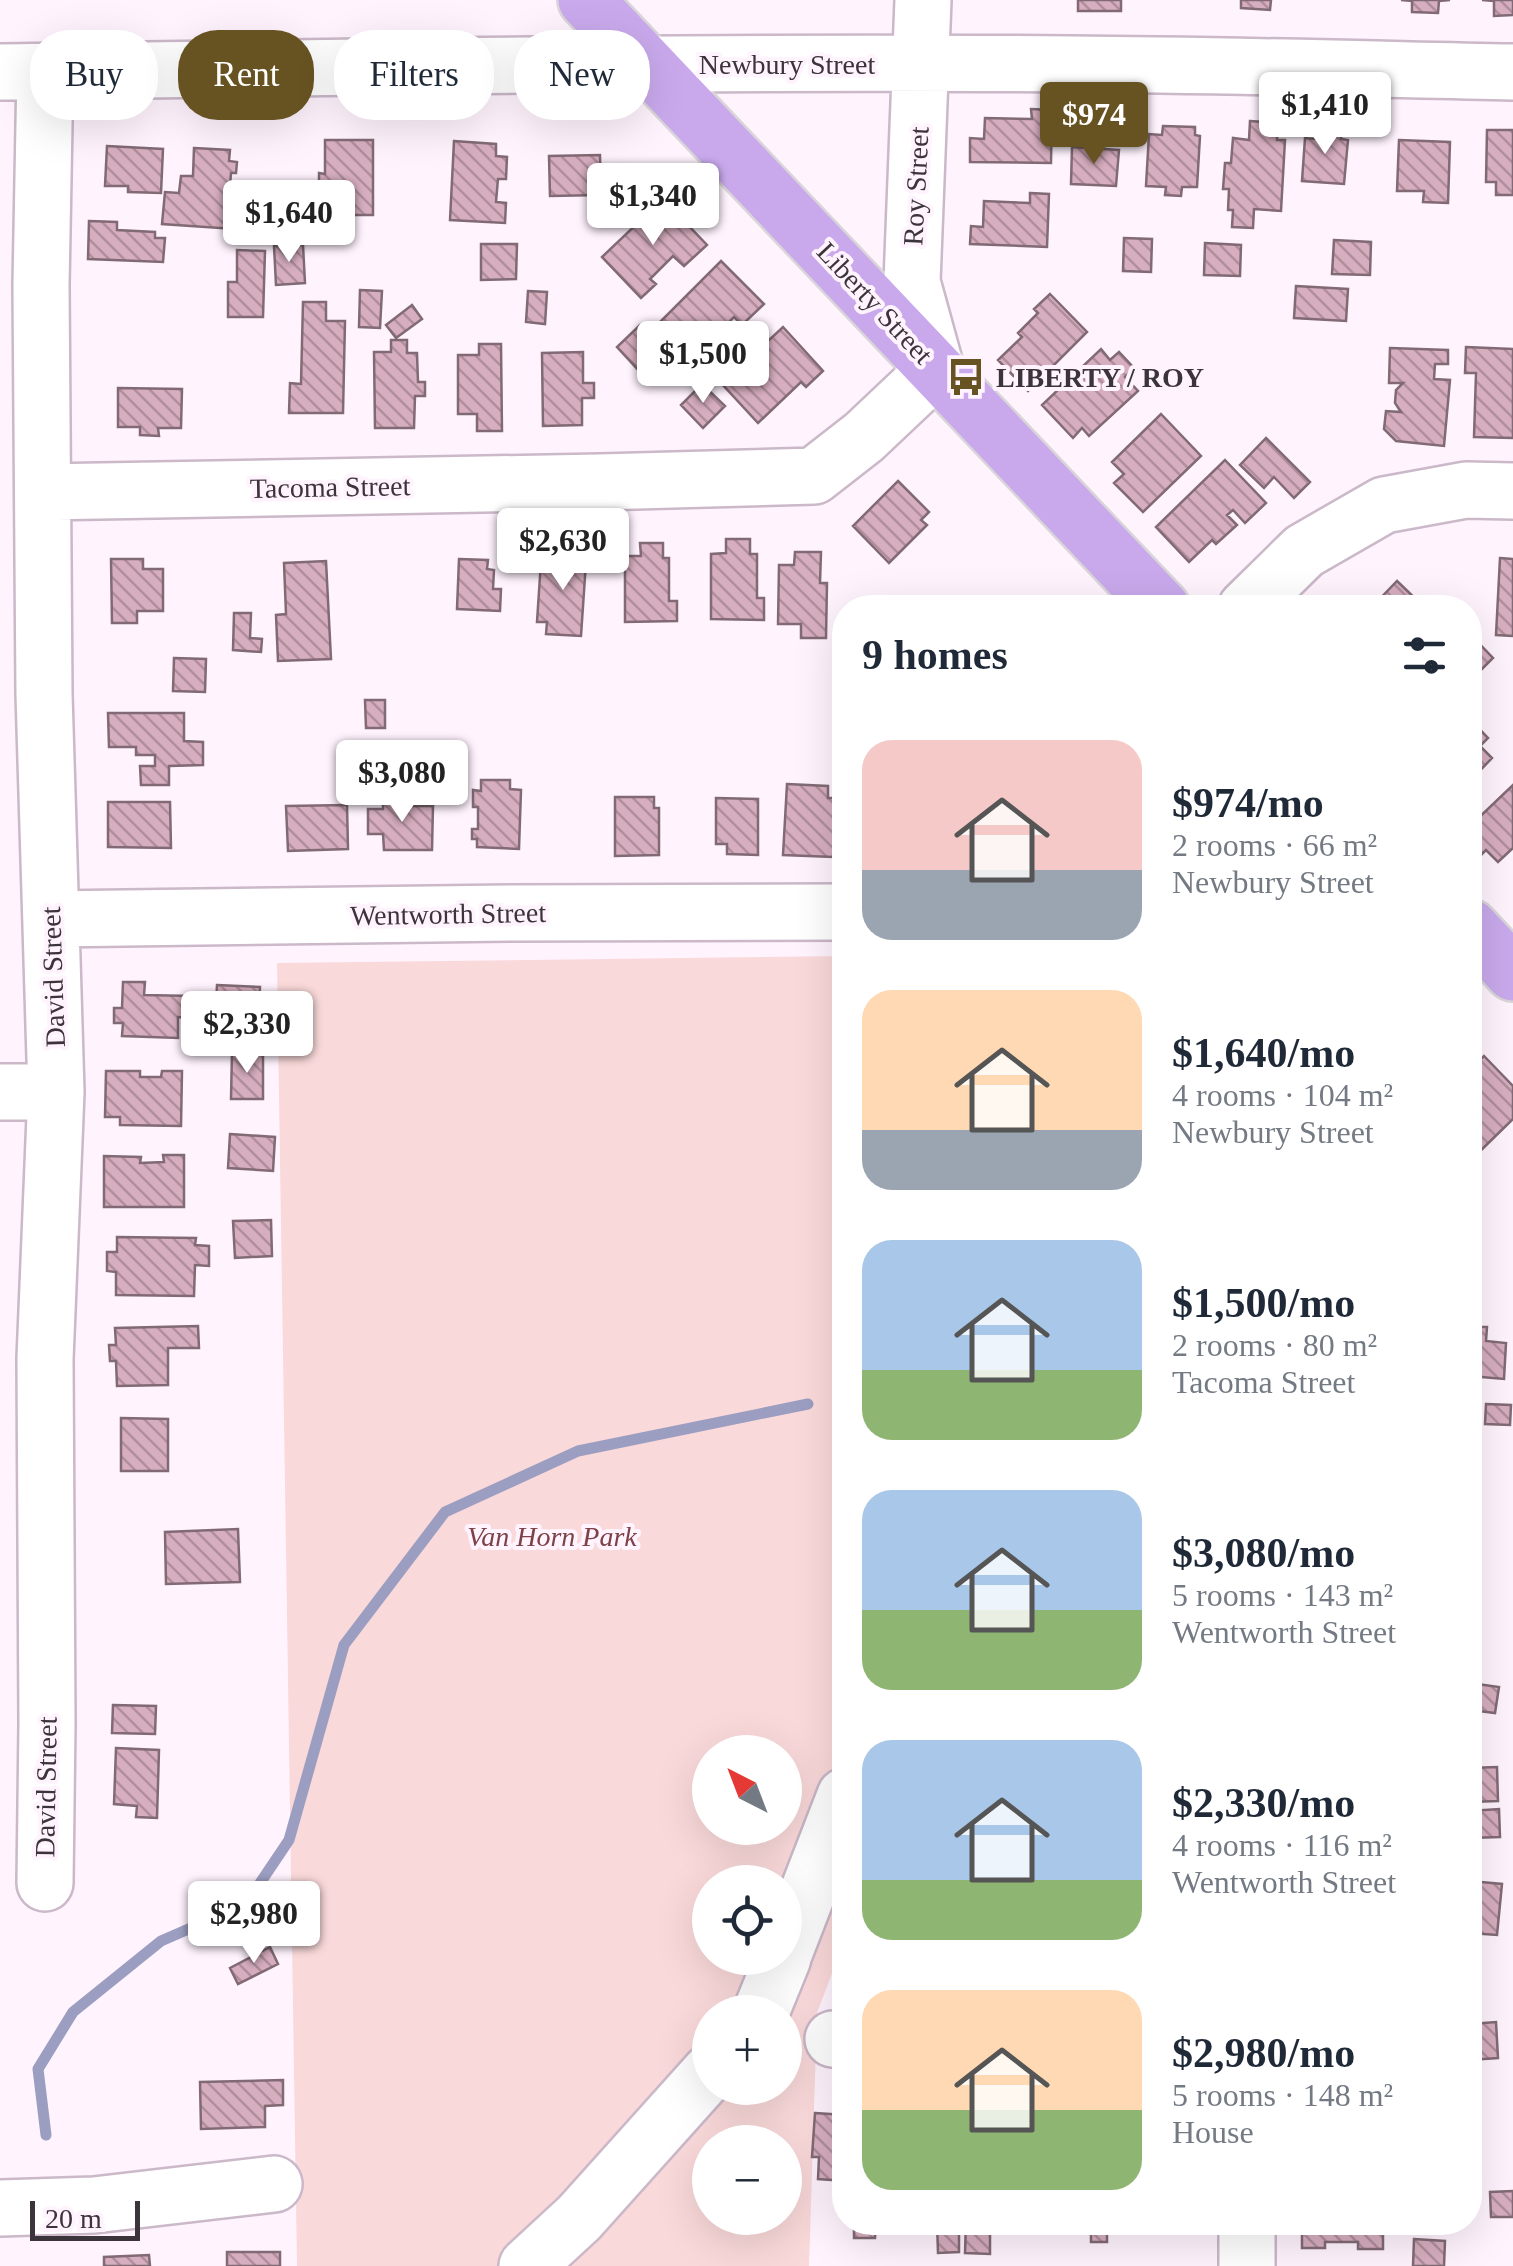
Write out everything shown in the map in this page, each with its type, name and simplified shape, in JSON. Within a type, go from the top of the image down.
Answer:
[{"type":"main road","name":"Liberty Street","points":[[586,0],[616,30]]},
{"type":"main road","name":"Liberty Street","points":[[650,65],[1150,595]]},
{"type":"main road","points":[[1482,941],[1513,973]]},
{"type":"street","name":"Roy Street","points":[[923,0],[912,282],[936,369]]},
{"type":"street","name":"Newbury Street","points":[[650,64],[1072,64],[1513,72]]},
{"type":"street","name":"Newbury Street","points":[[22,71],[514,66]]},
{"type":"street","name":"David Street","points":[[22,71],[41,285],[44,694],[56,1092],[45,1359],[45,1884]]},
{"type":"street","name":"Tacoma Street","points":[[43,492],[814,476],[864,437],[936,369]]},
{"type":"street","points":[[1259,595],[1304,551],[1384,505],[1466,490],[1513,492]]},
{"type":"street","name":"Wentworth Street","points":[[51,919],[832,912]]},
{"type":"street","points":[[0,1092],[56,1092]]},
{"type":"street","points":[[802,1907],[832,1830]]},
{"type":"street","points":[[527,2266],[580,2218],[692,2092]]},
{"type":"street","points":[[0,2208],[94,2205],[274,2184]]},
{"type":"street","points":[[1247,2235],[1247,2266]]},
{"type":"green space","name":"Van Horn Park","points":[[832,956],[832,1973],[817,2013],[809,2266],[297,2266],[277,963]]},
{"type":"building","points":[[1078,0],[1121,0],[1121,11],[1078,11]]},
{"type":"building","points":[[1241,0],[1271,0],[1270,10],[1241,8]]},
{"type":"building","points":[[1401,0],[1450,0],[1439,1],[1438,13],[1412,12],[1412,1]]},
{"type":"building","points":[[1482,0],[1513,0],[1513,15],[1494,16],[1494,1]]},
{"type":"building","points":[[1031,109],[1052,110],[1051,163],[970,162],[970,138],[984,139],[985,118],[1032,119]]},
{"type":"building","points":[[1250,121],[1278,123],[1277,140],[1285,140],[1281,211],[1254,209],[1253,228],[1232,227],[1229,189],[1223,189],[1225,163],[1231,163],[1233,138],[1249,140]]},
{"type":"building","points":[[1163,126],[1195,127],[1195,135],[1200,136],[1197,187],[1182,187],[1181,196],[1165,195],[1166,187],[1146,186],[1149,134],[1162,135]]},
{"type":"building","points":[[1317,126],[1342,128],[1341,139],[1348,140],[1344,184],[1302,181],[1305,138],[1316,139]]},
{"type":"building","points":[[1487,130],[1513,130],[1513,195],[1496,195],[1496,182],[1486,182]]},
{"type":"building","points":[[325,140],[373,140],[373,215],[339,215],[339,205],[319,204],[319,173],[325,174]]},
{"type":"building","points":[[1399,140],[1450,142],[1448,203],[1423,202],[1424,191],[1397,191]]},
{"type":"building","points":[[454,141],[496,144],[496,156],[507,157],[506,179],[498,179],[496,202],[506,203],[505,223],[450,220]]},
{"type":"building","points":[[107,146],[163,149],[161,193],[128,192],[128,186],[105,186]]},
{"type":"building","points":[[1072,147],[1119,150],[1116,186],[1071,184]]},
{"type":"building","points":[[194,148],[230,150],[229,161],[237,162],[230,186],[237,187],[234,229],[162,224],[165,192],[179,193],[181,176],[193,176]]},
{"type":"building","points":[[600,155],[601,195],[550,196],[549,156]]},
{"type":"building","points":[[1030,193],[1049,194],[1047,247],[970,244],[971,226],[983,227],[984,201],[1030,203]]},
{"type":"building","points":[[663,199],[707,245],[684,266],[673,256],[650,279],[656,284],[641,298],[602,257]]},
{"type":"building","points":[[89,221],[117,222],[117,230],[155,232],[155,238],[165,238],[163,262],[88,259]]},
{"type":"building","points":[[1124,238],[1152,239],[1151,272],[1123,271]]},
{"type":"building","points":[[1334,240],[1371,242],[1370,275],[1332,274]]},
{"type":"building","points":[[1205,243],[1241,245],[1240,276],[1204,275]]},
{"type":"building","points":[[481,244],[517,244],[516,279],[481,280]]},
{"type":"building","points":[[303,245],[305,283],[276,285],[274,246]]},
{"type":"building","points":[[237,250],[265,251],[263,317],[228,317],[228,282],[237,282]]},
{"type":"building","points":[[721,261],[764,304],[742,325],[734,317],[721,330],[716,326],[706,336],[714,344],[703,355],[697,349],[693,353],[661,321]]},
{"type":"building","points":[[1296,286],[1348,289],[1346,321],[1294,318]]},
{"type":"building","points":[[360,290],[382,291],[380,328],[359,327]]},
{"type":"building","points":[[528,291],[547,292],[545,324],[526,322]]},
{"type":"building","points":[[1050,294],[1087,332],[1028,391],[998,360],[1022,337],[1018,333]]},
{"type":"building","points":[[303,302],[326,302],[326,321],[345,321],[343,413],[289,413],[290,383],[301,384]]},
{"type":"building","points":[[412,305],[422,319],[396,338],[386,325]]},
{"type":"building","points":[[640,325],[663,350],[640,372],[617,347]]},
{"type":"building","points":[[783,327],[823,371],[806,387],[801,382],[758,423],[722,384]]},
{"type":"building","points":[[391,340],[407,340],[407,353],[417,353],[418,382],[425,382],[425,396],[415,396],[414,428],[375,428],[374,352],[391,352]]},
{"type":"building","points":[[479,344],[501,344],[502,431],[477,431],[477,414],[458,414],[458,355],[479,355]]},
{"type":"building","points":[[1466,347],[1513,349],[1513,438],[1474,437],[1476,373],[1465,373]]},
{"type":"building","points":[[1390,348],[1448,350],[1448,364],[1435,364],[1434,379],[1450,380],[1444,446],[1396,441],[1384,429],[1386,411],[1401,412],[1395,403],[1396,390],[1403,383],[1389,383]]},
{"type":"building","points":[[1101,349],[1110,360],[1119,352],[1134,368],[1125,377],[1138,391],[1089,436],[1082,428],[1073,438],[1042,405]]},
{"type":"building","points":[[583,352],[583,383],[594,383],[594,398],[582,398],[582,425],[543,426],[542,353]]},
{"type":"building","points":[[702,384],[725,406],[703,428],[681,405]]},
{"type":"building","points":[[118,388],[182,389],[181,428],[158,428],[159,436],[140,435],[140,427],[118,427]]},
{"type":"building","points":[[1161,414],[1201,456],[1143,512],[1114,483],[1124,474],[1112,462]]},
{"type":"building","points":[[1266,438],[1310,482],[1294,498],[1274,477],[1264,488],[1240,465]]},
{"type":"building","points":[[1225,460],[1266,503],[1245,523],[1233,510],[1227,515],[1237,525],[1216,544],[1212,540],[1189,562],[1156,527]]},
{"type":"building","points":[[898,481],[929,512],[921,520],[927,525],[889,563],[853,526]]},
{"type":"building","points":[[726,539],[750,539],[750,554],[757,554],[757,598],[764,598],[764,620],[711,619],[711,554],[726,553]]},
{"type":"building","points":[[640,543],[663,543],[663,558],[669,558],[669,601],[677,601],[677,621],[625,622],[625,556],[641,556]]},
{"type":"building","points":[[560,545],[581,546],[580,562],[586,562],[581,636],[546,634],[547,622],[537,622],[541,561],[559,562]]},
{"type":"building","points":[[795,552],[821,552],[820,583],[827,583],[826,638],[801,638],[801,624],[778,624],[779,565],[794,565]]},
{"type":"building","points":[[1500,558],[1513,559],[1513,636],[1496,635]]},
{"type":"building","points":[[111,559],[143,559],[143,569],[163,569],[163,611],[137,611],[137,623],[112,623]]},
{"type":"building","points":[[459,559],[488,560],[487,569],[494,570],[493,589],[501,589],[500,611],[457,609]]},
{"type":"building","points":[[326,561],[331,659],[278,661],[276,615],[286,614],[284,563]]},
{"type":"building","points":[[1397,581],[1412,595],[1384,595]]},
{"type":"building","points":[[234,613],[251,613],[250,638],[262,639],[261,652],[233,650]]},
{"type":"building","points":[[1482,647],[1493,658],[1482,669]]},
{"type":"building","points":[[174,658],[206,659],[205,692],[173,691]]},
{"type":"building","points":[[365,700],[385,700],[385,728],[366,728]]},
{"type":"building","points":[[108,713],[184,713],[184,741],[203,742],[203,765],[169,766],[169,785],[141,785],[140,766],[155,766],[155,755],[136,755],[136,747],[109,747]]},
{"type":"building","points":[[1482,748],[1492,758],[1482,768]]},
{"type":"building","points":[[481,780],[510,780],[510,789],[521,790],[519,849],[477,847],[477,839],[472,839],[472,829],[478,829],[473,790],[481,791]]},
{"type":"building","points":[[787,784],[828,786],[828,798],[832,798],[832,857],[783,855]]},
{"type":"building","points":[[1513,785],[1513,848],[1498,862],[1486,850],[1482,854],[1482,815]]},
{"type":"building","points":[[383,794],[400,794],[400,806],[433,806],[432,850],[384,850],[383,834],[368,834],[368,809],[383,809]]},
{"type":"building","points":[[615,797],[654,797],[654,808],[659,808],[659,855],[615,856]]},
{"type":"building","points":[[716,798],[758,799],[758,855],[727,854],[727,844],[716,844]]},
{"type":"building","points":[[108,802],[170,802],[171,848],[108,847]]},
{"type":"building","points":[[347,805],[348,849],[288,851],[286,806]]},
{"type":"building","points":[[123,982],[145,982],[144,995],[193,996],[193,1018],[178,1017],[178,1038],[122,1036],[123,1023],[114,1023],[114,1008],[122,1008]]},
{"type":"building","points":[[217,985],[260,987],[258,1026],[215,1024]]},
{"type":"building","points":[[232,1052],[263,1052],[263,1099],[231,1099]]},
{"type":"building","points":[[1482,1058],[1513,1086],[1513,1119],[1482,1149]]},
{"type":"building","points":[[106,1071],[140,1071],[140,1077],[161,1077],[162,1071],[182,1071],[181,1126],[120,1125],[120,1117],[105,1117]]},
{"type":"building","points":[[230,1134],[275,1137],[273,1171],[228,1168]]},
{"type":"building","points":[[163,1155],[184,1155],[184,1207],[104,1207],[104,1156],[141,1157],[140,1163],[164,1162]]},
{"type":"building","points":[[271,1220],[272,1256],[235,1258],[233,1221]]},
{"type":"building","points":[[117,1237],[196,1238],[195,1245],[209,1246],[209,1266],[195,1265],[194,1296],[116,1295],[116,1272],[107,1271],[107,1252],[117,1252]]},
{"type":"building","points":[[198,1326],[199,1348],[168,1348],[168,1385],[117,1386],[116,1361],[110,1361],[109,1345],[116,1345],[115,1328]]},
{"type":"building","points":[[1482,1327],[1487,1327],[1486,1341],[1506,1343],[1504,1379],[1482,1377]]},
{"type":"building","points":[[1486,1404],[1511,1405],[1510,1425],[1485,1424]]},
{"type":"building","points":[[121,1418],[168,1419],[168,1471],[121,1471]]},
{"type":"building","points":[[238,1529],[240,1582],[166,1584],[165,1532]]},
{"type":"building","points":[[1482,1685],[1499,1687],[1495,1713],[1482,1711]]},
{"type":"building","points":[[113,1705],[156,1706],[155,1734],[112,1733]]},
{"type":"building","points":[[116,1748],[159,1750],[157,1818],[136,1817],[137,1806],[114,1804]]},
{"type":"building","points":[[1497,1767],[1498,1801],[1482,1802],[1482,1768]]},
{"type":"building","points":[[1499,1809],[1500,1837],[1482,1838],[1482,1810]]},
{"type":"building","points":[[1482,1882],[1502,1884],[1497,1935],[1482,1934]]},
{"type":"building","points":[[270,1947],[278,1964],[238,1984],[230,1968]]},
{"type":"building","points":[[1496,2022],[1498,2058],[1482,2059],[1482,2023]]},
{"type":"building","points":[[283,2080],[283,2105],[265,2106],[265,2127],[201,2129],[200,2082]]},
{"type":"building","points":[[815,2113],[832,2114],[832,2180],[818,2179],[819,2157],[812,2157]]},
{"type":"building","points":[[1513,2191],[1513,2217],[1491,2217],[1490,2192]]},
{"type":"building","points":[[854,2235],[875,2235],[875,2238]]},
{"type":"building","points":[[937,2235],[959,2235],[959,2252],[938,2253]]},
{"type":"building","points":[[966,2235],[990,2235],[990,2254],[965,2253]]},
{"type":"building","points":[[1091,2235],[1107,2235],[1107,2242],[1091,2242]]},
{"type":"building","points":[[1302,2235],[1383,2235],[1383,2249],[1358,2249],[1358,2242],[1325,2242],[1325,2248],[1302,2248]]},
{"type":"building","points":[[1414,2239],[1445,2241],[1444,2266],[1413,2266]]},
{"type":"building","points":[[227,2252],[280,2252],[280,2266],[227,2266]]},
{"type":"building","points":[[149,2255],[150,2266],[104,2266],[104,2257]]},
{"type":"waterway","points":[[46,2135],[38,2069],[73,2012],[161,1941],[246,1904],[289,1840],[344,1645],[445,1512],[578,1451],[808,1404]]},
{"type":"place","name":"LIBERTY / ROY","points":[[966,377]]}]
